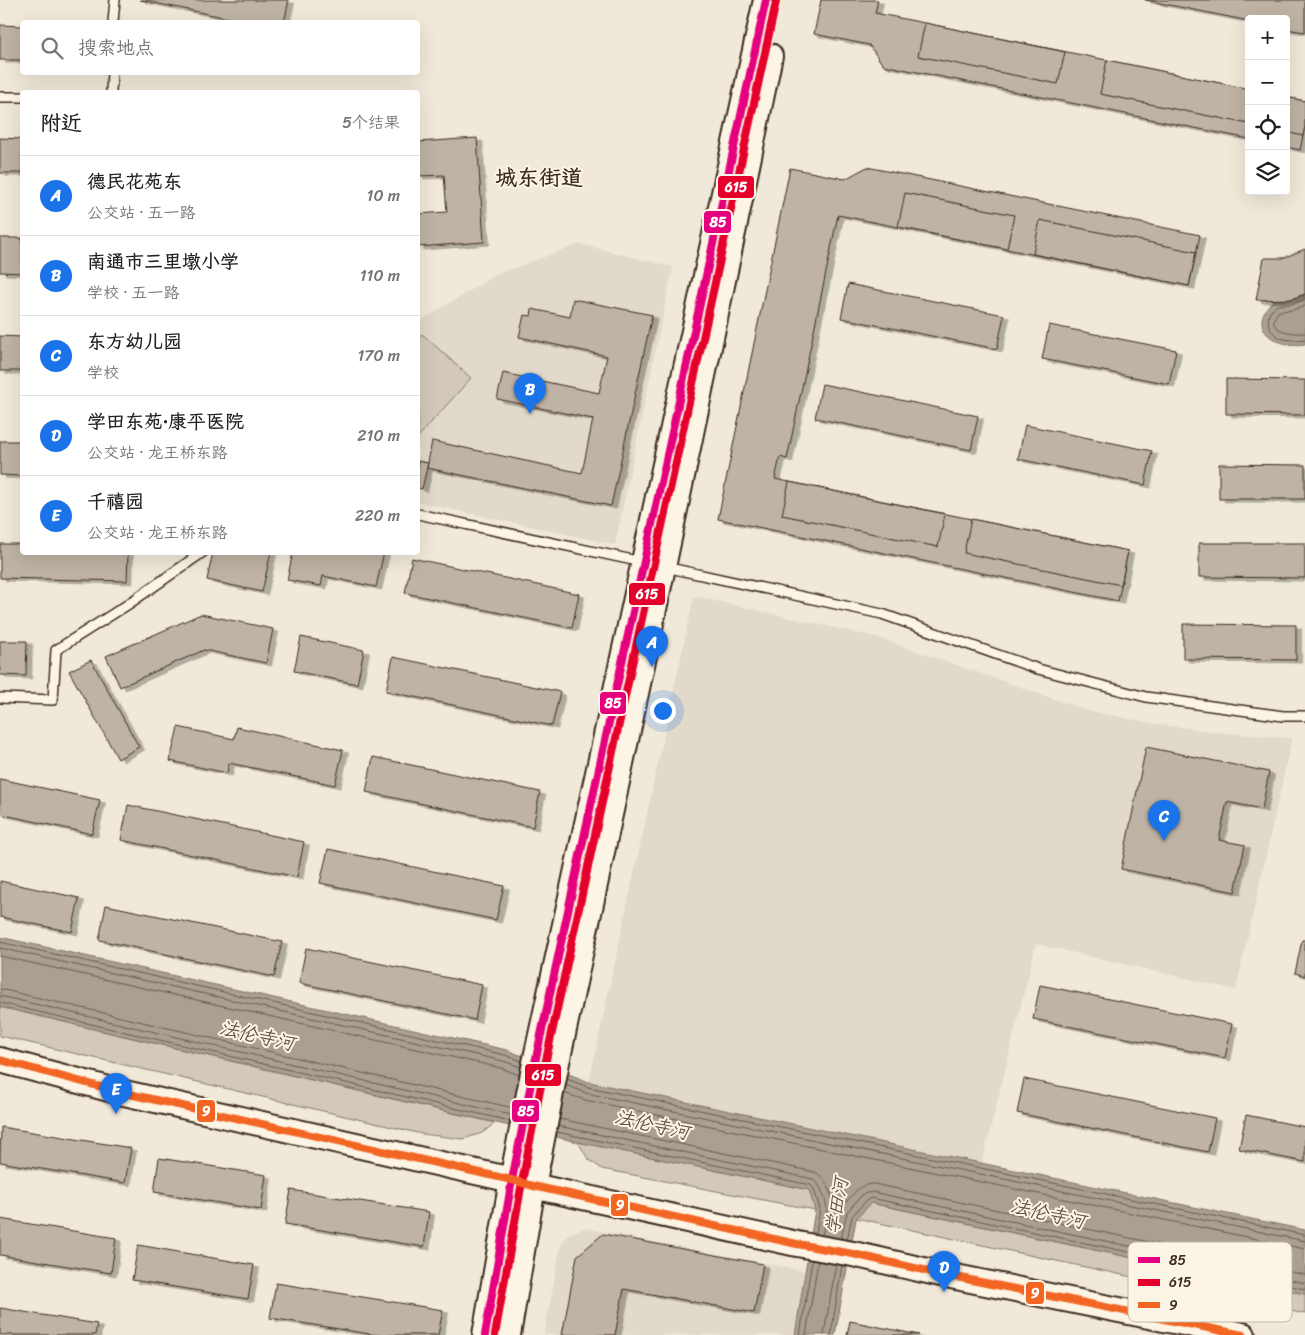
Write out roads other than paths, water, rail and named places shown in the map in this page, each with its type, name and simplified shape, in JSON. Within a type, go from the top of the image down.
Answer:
[{"type":"main road","points":[[653,564],[766,0]]},
{"type":"main road","points":[[485,1335],[522,1183],[546,1062],[653,564],[782,0]]},
{"type":"main road","points":[[0,1060],[120,1092],[522,1183],[797,1244],[1128,1312]]},
{"type":"main road","points":[[508,1335],[522,1183]]},
{"type":"main road","points":[[1178,1322],[1242,1335]]},
{"type":"lane","points":[[113,20],[114,0]]},
{"type":"lane","points":[[111,90],[112,75]]},
{"type":"lane","points":[[0,97],[20,97]]},
{"type":"lane","points":[[420,514],[882,614],[1038,669],[1146,697],[1283,716],[1305,716]]},
{"type":"lane","points":[[0,698],[53,700],[56,650],[127,605],[199,555]]},
{"type":"water","points":[[1305,294],[1305,344],[1283,343],[1267,334],[1262,318],[1266,309],[1275,299],[1291,299]]},
{"type":"water","points":[[0,937],[507,1050],[589,1082],[1305,1230],[1305,1294],[1292,1291],[1292,1242],[1128,1242],[1128,1257],[871,1203],[856,1219],[835,1335],[795,1335],[815,1210],[809,1190],[578,1142],[0,1007]]},
{"type":"place","name":"南通市三里墩小学","points":[[530,414]]},
{"type":"place","name":"德民花苑东","points":[[652,667]]},
{"type":"place","name":"东方幼儿园","points":[[1164,841]]},
{"type":"place","name":"千禧园","points":[[116,1114]]},
{"type":"place","name":"学田东苑·康平医院","points":[[944,1292]]},
{"type":"district","name":"城东街道","points":[[539,177]]},
{"type":"water label","name":"法伦寺河","points":[[257,1035]]},
{"type":"water label","name":"法伦寺河","points":[[652,1124]]},
{"type":"water label","name":"学田河","points":[[836,1206]]},
{"type":"water label","name":"法伦寺河","points":[[1048,1213]]}]
